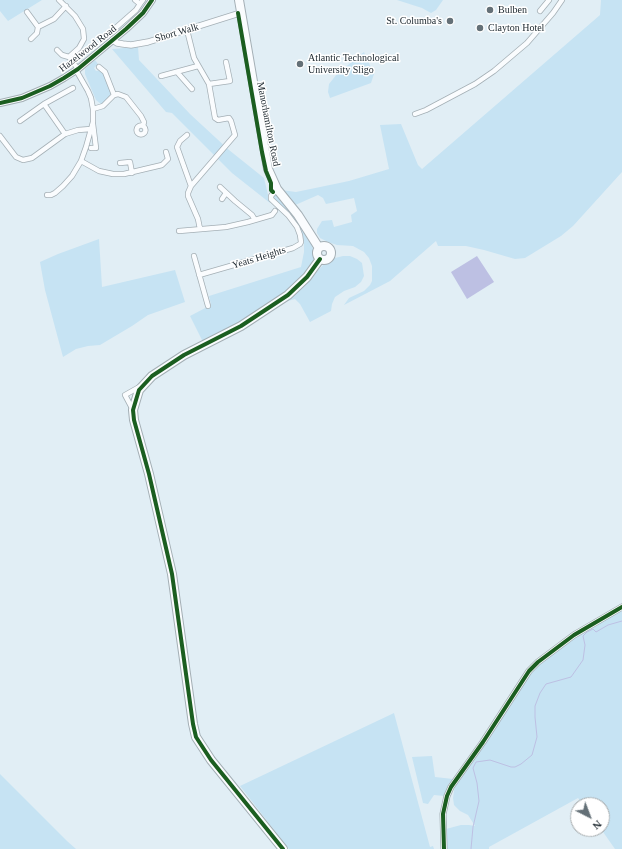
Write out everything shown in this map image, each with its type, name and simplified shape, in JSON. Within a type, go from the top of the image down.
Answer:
[{"type":"highway","name":"Manorhamilton Road","points":[[238,0],[268,169],[277,189],[298,215],[319,248]]},
{"type":"highway","points":[[323,246],[327,247],[330,253],[328,258],[324,260],[320,259],[317,254],[319,248],[323,246]]},
{"type":"highway","points":[[283,849],[211,760],[196,737],[172,574],[149,474],[134,420],[133,410],[135,401],[142,386],[152,376],[179,358],[240,326],[288,295],[315,268],[320,259]]},
{"type":"main road","name":"Hazelwood Road","points":[[0,103],[22,98],[38,92],[64,78],[113,40],[143,13],[152,0]]},
{"type":"street","points":[[57,50],[62,55],[69,56],[79,48],[84,39],[83,29],[75,16],[59,0]]},
{"type":"street","points":[[112,32],[136,10],[142,2],[135,0]]},
{"type":"street","points":[[540,11],[549,0]]},
{"type":"street","points":[[415,114],[432,107],[475,84],[494,71],[527,43],[553,13],[562,0]]},
{"type":"street","points":[[38,27],[54,19],[66,6]]},
{"type":"street","points":[[27,12],[38,27],[37,33],[31,38]]},
{"type":"street","name":"Short Walk","points":[[113,40],[119,44],[131,45],[148,42],[240,13]]},
{"type":"street","points":[[187,30],[194,58],[209,84],[215,118],[218,120],[228,118],[231,121],[235,135],[191,186],[188,196],[198,219],[200,229]]},
{"type":"street","points":[[123,31],[121,37],[122,40],[131,45]]},
{"type":"street","points":[[69,56],[88,91],[93,109],[96,148],[91,148]]},
{"type":"street","points":[[209,84],[230,81],[226,62]]},
{"type":"street","points":[[161,76],[198,66]]},
{"type":"street","points":[[99,67],[105,72],[114,95]]},
{"type":"street","points":[[176,72],[192,88]]},
{"type":"street","points":[[20,121],[44,104],[73,88]]},
{"type":"street","points":[[93,109],[103,106],[114,95],[118,94],[126,97],[142,116],[144,122],[143,126]]},
{"type":"street","points":[[44,104],[65,134]]},
{"type":"street","points":[[47,195],[55,193],[72,176],[86,147],[93,122]]},
{"type":"street","points":[[0,136],[16,157],[23,160],[32,158],[65,134],[78,130],[90,129]]},
{"type":"street","points":[[187,135],[177,146],[191,186]]},
{"type":"street","points":[[80,161],[99,171],[114,174],[132,173],[162,165],[168,159],[166,152]]},
{"type":"street","points":[[120,163],[130,162],[132,173]]},
{"type":"street","points":[[220,187],[252,214],[255,220]]},
{"type":"street","name":"Yeats Heights","points":[[199,275],[293,248],[300,244],[300,235],[297,226],[271,198],[277,189]]},
{"type":"street","points":[[222,199],[226,193]]},
{"type":"street","points":[[179,231],[226,227],[272,215],[275,211]]},
{"type":"street","points":[[194,256],[208,306]]},
{"type":"street","points":[[133,410],[124,395],[142,386]]},
{"type":"street","points":[[444,849],[443,814],[446,796],[451,786],[483,742],[529,671],[538,662],[574,635],[622,606]]},
{"type":"shaded area","points":[[0,0],[42,0],[8,21],[0,11]]},
{"type":"shaded area","points":[[397,0],[443,0],[436,10],[431,13],[422,8]]},
{"type":"shaded area","points":[[601,0],[622,0],[622,172],[573,226],[561,236],[525,258],[515,259],[466,246],[438,246],[436,241],[390,281],[344,305],[349,298],[364,291],[370,285],[372,281],[372,266],[369,258],[364,252],[353,246],[337,245],[328,242],[320,238],[317,233],[317,229],[322,221],[332,220],[334,227],[352,222],[351,215],[357,211],[354,198],[326,204],[323,198],[318,195],[293,206],[281,190],[296,192],[349,181],[389,169],[380,125],[401,124],[418,165],[422,169],[600,15]]},
{"type":"shaded area","points":[[138,47],[139,60],[190,114],[229,150],[264,178],[270,203],[232,173],[172,113],[166,112],[112,49]]},
{"type":"shaded area","points":[[364,52],[374,74],[371,83],[330,98],[328,92],[329,84],[337,74]]},
{"type":"shaded area","points":[[95,60],[98,64],[94,68],[96,71],[101,70],[111,92],[109,98],[101,104],[96,100],[85,74],[85,69]]},
{"type":"shaded area","points":[[278,195],[295,217],[312,246],[315,255],[312,265],[292,289],[247,319],[203,342],[190,316],[211,305],[209,296],[301,267],[304,252],[304,240],[300,228],[287,211],[276,202],[273,197]]},
{"type":"shaded area","points":[[99,239],[102,287],[175,270],[185,302],[148,315],[100,345],[76,349],[63,357],[45,290],[40,262]]},
{"type":"shaded area","points":[[350,256],[362,263],[364,276],[361,282],[355,287],[344,291],[335,297],[331,311],[310,322],[300,304],[295,299],[281,303],[302,288],[324,264],[335,258]]},
{"type":"shaded area","points":[[477,256],[494,282],[467,299],[451,272]]},
{"type":"shaded area","points":[[622,609],[622,849],[615,849],[607,837],[610,837],[610,797],[570,797],[570,802],[489,847],[489,849],[446,849],[446,829],[461,825],[475,826],[468,815],[460,811],[454,805],[453,798],[455,784],[531,672],[539,663],[575,636]]},
{"type":"shaded area","points":[[394,713],[430,847],[433,846],[434,849],[289,849],[240,786]]},
{"type":"shaded area","points":[[432,756],[435,777],[453,779],[444,796],[434,795],[428,804],[423,803],[412,757]]},
{"type":"shaded area","points":[[0,774],[67,841],[76,849],[0,849]]},
{"type":"waterway","points":[[471,849],[473,827],[479,801],[477,783],[473,768],[476,762],[490,760],[515,767],[532,755],[537,737],[535,706],[540,693],[546,684],[571,677],[583,660],[585,645],[583,636],[587,632],[593,629],[596,632],[608,625],[622,621]]},
{"type":"cycle path","points":[[0,103],[22,98],[50,86],[78,69],[126,29],[143,13],[152,0]]},
{"type":"cycle path","points":[[238,13],[262,152],[266,171],[271,183],[271,190],[273,192]]},
{"type":"cycle path","points":[[283,849],[211,760],[196,737],[172,574],[149,474],[134,420],[133,410],[139,390],[152,376],[184,355],[241,326],[288,295],[307,277],[320,259]]},
{"type":"cycle path","points":[[444,849],[443,814],[447,796],[451,787],[483,742],[529,671],[538,662],[574,635],[622,607]]},
{"type":"place","name":"Bulben","points":[[490,10]]},
{"type":"place","name":"St. Columba's","points":[[450,21]]},
{"type":"place","name":"Clayton Hotel","points":[[480,28]]},
{"type":"place","name":"Atlantic Technological University Sligo","points":[[300,64]]}]
